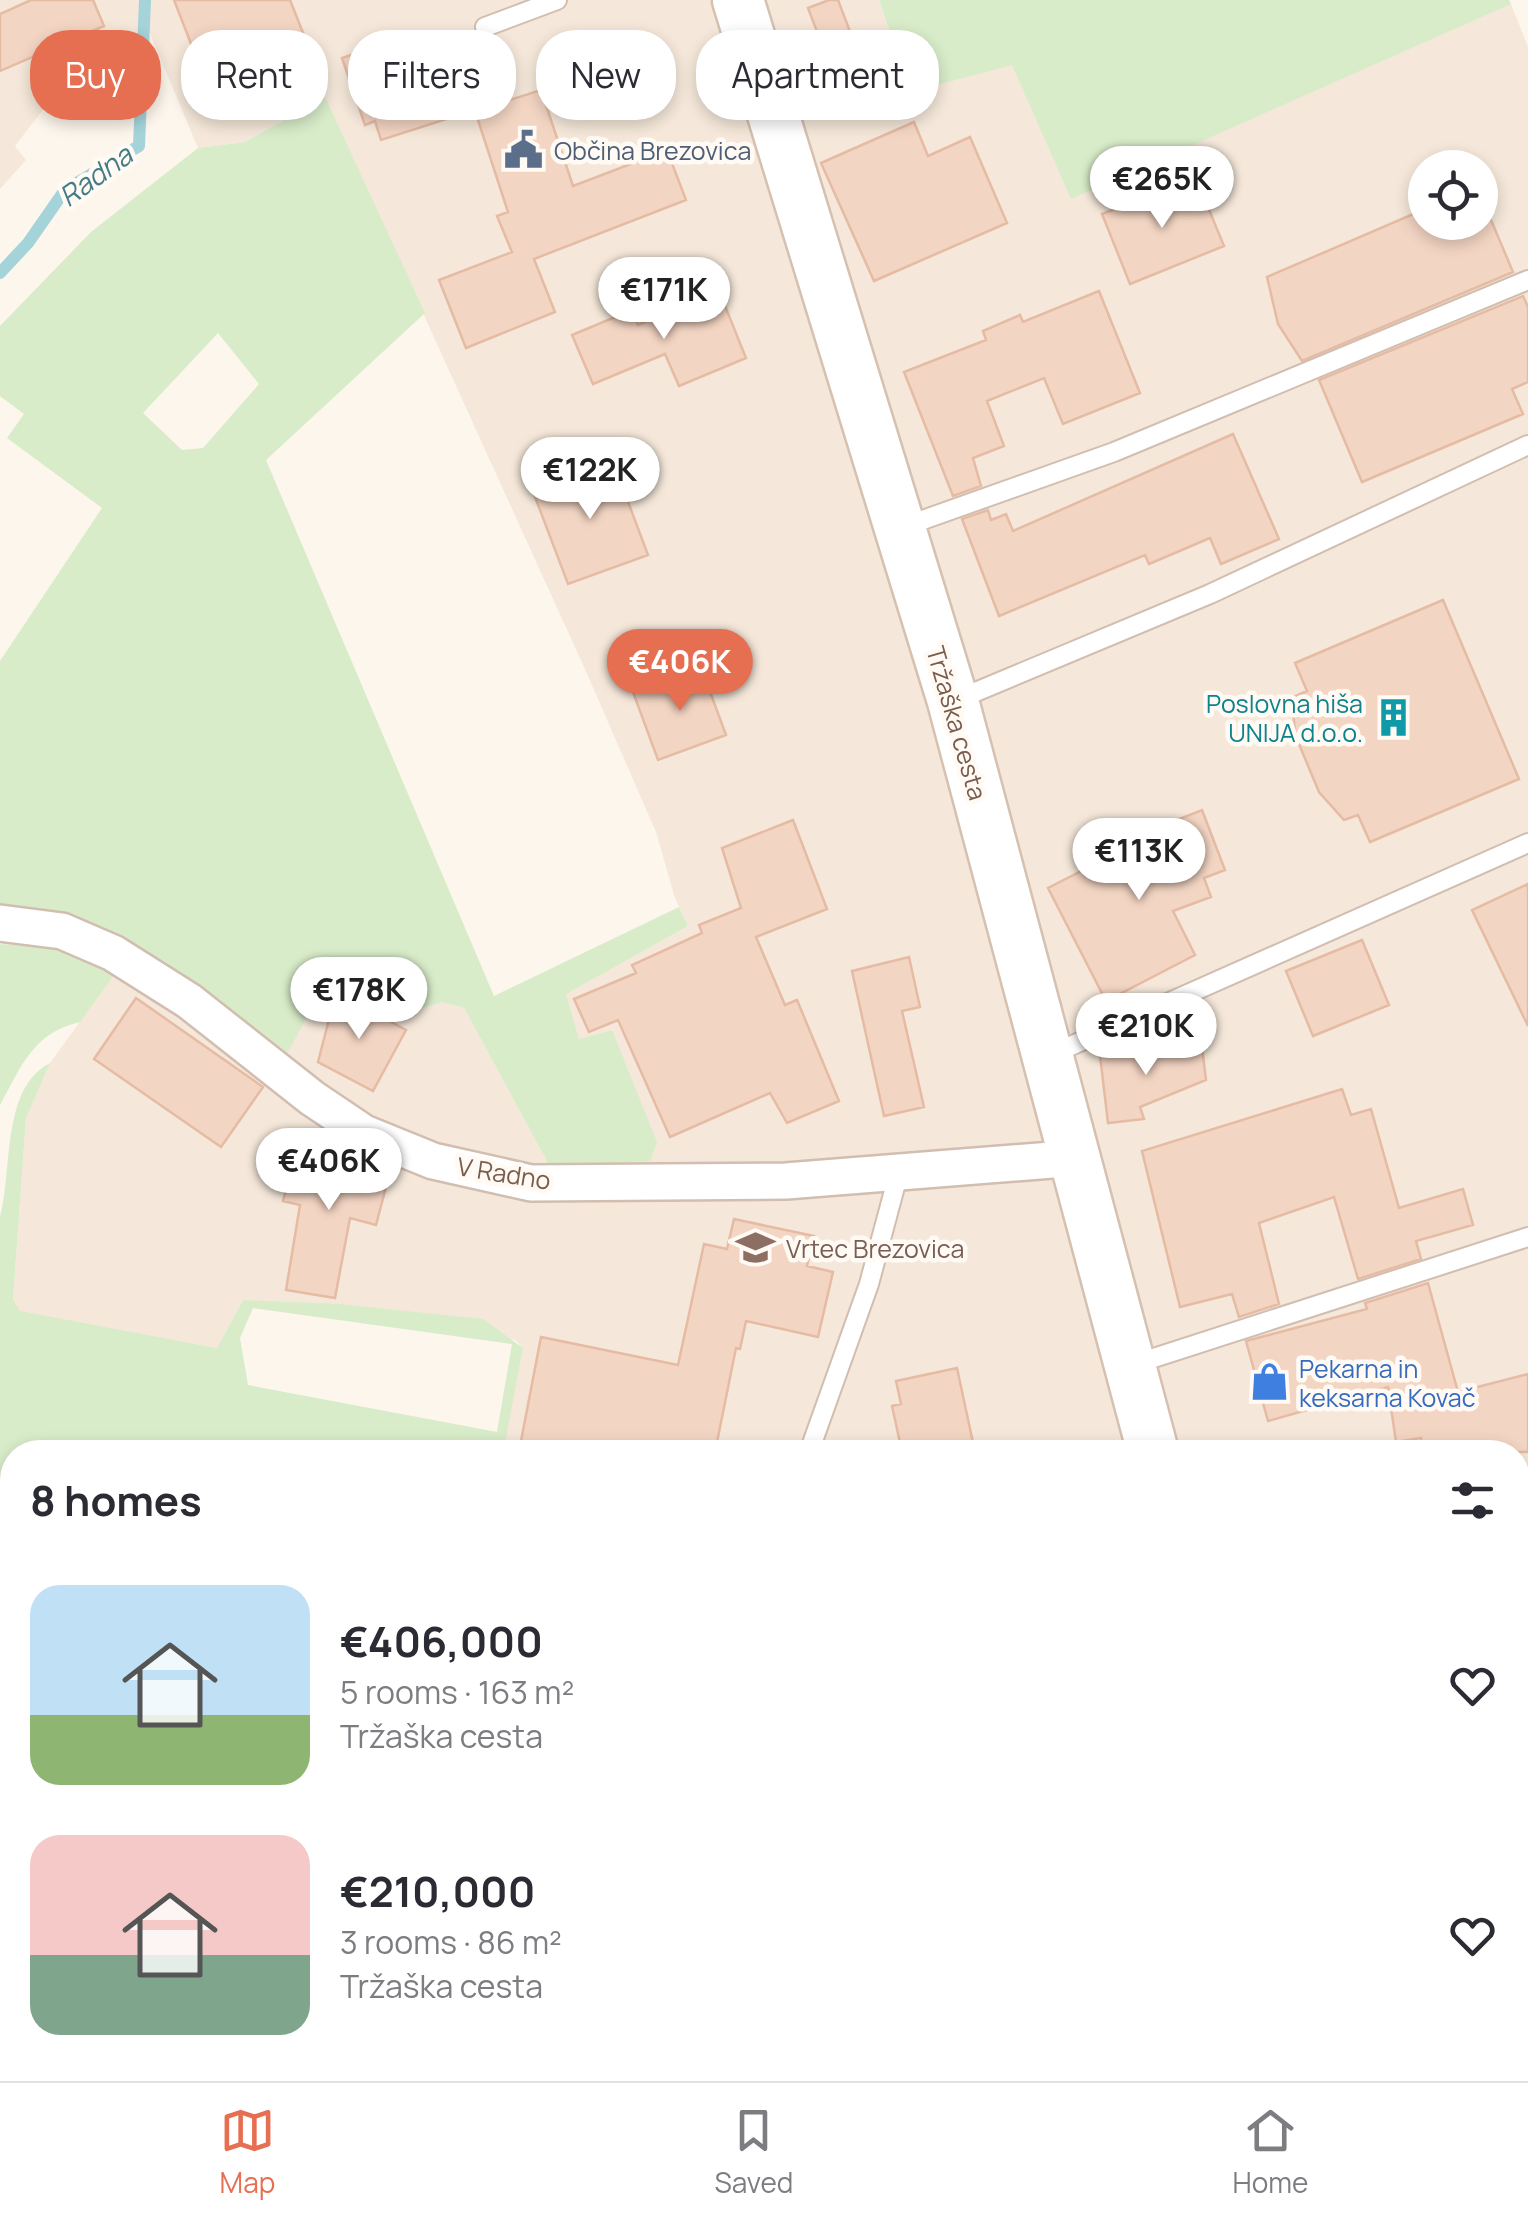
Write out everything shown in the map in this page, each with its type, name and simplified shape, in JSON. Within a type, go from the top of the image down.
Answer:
[{"type":"main road","name":"Tržaška cesta","points":[[738,0],[953,701],[1149,1440]]},
{"type":"street","name":"V Radno","points":[[0,923],[62,931],[114,953],[189,1001],[312,1098],[364,1133],[433,1161],[531,1183],[786,1181],[1077,1158]]},
{"type":"lane","points":[[486,27],[556,0]]},
{"type":"lane","points":[[898,529],[1114,452],[1528,280]]},
{"type":"lane","points":[[953,701],[1210,594],[1528,445]]},
{"type":"lane","points":[[1048,1056],[1528,843]]},
{"type":"lane","points":[[812,1440],[869,1284],[899,1172]]},
{"type":"lane","points":[[1132,1365],[1528,1237]]},
{"type":"shaded area","points":[[0,0],[879,0],[889,30],[696,30],[696,120],[939,120],[939,84],[1012,64],[1481,16],[1511,4],[1528,47],[1528,1440],[505,1440],[523,1348],[515,1340],[243,1300],[217,1348],[20,1312],[13,1299],[26,1117],[50,1063],[132,950],[286,1055],[337,959],[363,969],[412,1012],[442,1002],[464,1008],[550,1167],[613,1030],[579,1039],[565,994],[688,926],[675,898],[656,832],[584,667],[328,105],[328,30],[181,30],[181,108],[161,60],[161,30],[30,30],[30,120],[35,120],[15,146],[26,160],[0,189]]},
{"type":"shaded area","points":[[186,120],[285,120],[245,142],[198,148]]},
{"type":"green space","points":[[879,0],[1509,0],[1511,4],[1071,199],[1012,65],[939,84],[939,30],[889,30]]},
{"type":"green space","points":[[328,103],[425,313],[266,460],[494,996],[679,907],[688,926],[566,994],[579,1039],[612,1030],[657,1142],[650,1161],[550,1167],[464,1008],[442,1002],[412,1012],[363,969],[337,960],[286,1056],[0,910],[0,661],[102,508],[7,438],[24,414],[0,396],[0,326],[91,232],[198,148],[245,142],[284,120],[328,120]],"holes":[[[218,333],[259,384],[203,448],[182,450],[143,413]]]},
{"type":"green space","points":[[0,944],[58,948],[117,971],[80,1022],[51,1034],[31,1053],[0,1105]]},
{"type":"green space","points":[[50,1063],[26,1118],[13,1299],[20,1311],[217,1348],[243,1300],[339,1304],[483,1319],[523,1348],[506,1440],[0,1440],[0,1217],[12,1131],[23,1091],[34,1075]],"holes":[[[253,1308],[512,1344],[497,1432],[248,1385],[240,1338]]]},
{"type":"building","points":[[31,0],[93,0],[104,26],[95,30],[30,30],[30,58],[0,71],[0,14]]},
{"type":"building","points":[[174,0],[290,0],[302,30],[186,30]]},
{"type":"building","points":[[838,0],[849,30],[816,30],[808,8]]},
{"type":"building","points":[[536,92],[536,120],[551,120],[573,186],[667,150],[686,200],[534,259],[555,312],[466,348],[439,280],[512,252],[497,216],[508,212],[478,120],[516,120],[516,98]]},
{"type":"building","points":[[363,120],[444,120],[381,140],[375,121],[365,125]]},
{"type":"building","points":[[914,122],[928,156],[970,137],[1007,223],[874,281],[821,163]]},
{"type":"building","points":[[1198,183],[1224,246],[1130,284],[1102,214],[1174,186],[1177,191]]},
{"type":"building","points":[[1408,216],[1408,240],[1498,240],[1498,237],[1513,272],[1302,361],[1278,324],[1267,277]]},
{"type":"building","points":[[719,291],[746,358],[679,386],[665,354],[593,384],[572,335],[632,310],[638,325]]},
{"type":"building","points":[[1099,291],[1140,393],[1063,424],[1044,378],[987,401],[1004,446],[973,458],[981,486],[953,496],[904,372],[986,340],[983,331],[1020,315],[1023,322]]},
{"type":"building","points":[[1523,296],[1528,307],[1528,382],[1512,389],[1523,414],[1362,482],[1319,380]]},
{"type":"building","points":[[1233,434],[1279,539],[1221,564],[1210,538],[1149,564],[1145,555],[999,616],[962,519],[988,510],[991,520],[1006,514],[1013,531]]},
{"type":"building","points":[[612,459],[648,555],[568,584],[532,489]]},
{"type":"building","name":"Poslovna hiša UNIJA d.o.o.","points":[[1443,600],[1519,779],[1370,842],[1358,815],[1344,820],[1319,792],[1296,737],[1291,698],[1307,691],[1295,663]]},
{"type":"building","points":[[701,667],[726,735],[658,760],[633,692]]},
{"type":"building","points":[[1202,810],[1225,870],[1204,878],[1211,897],[1173,911],[1195,955],[1106,1001],[1048,888],[1148,837],[1146,832]]},
{"type":"building","points":[[793,820],[827,909],[756,937],[785,1005],[797,1000],[839,1101],[787,1123],[770,1093],[670,1137],[618,1020],[589,1032],[574,999],[636,973],[632,965],[702,933],[699,925],[741,908],[722,848]]},
{"type":"building","points":[[1528,884],[1528,1026],[1472,910]]},
{"type":"building","points":[[1362,940],[1389,1005],[1313,1036],[1286,971]]},
{"type":"building","points":[[909,957],[920,1007],[902,1011],[924,1107],[884,1116],[852,971]]},
{"type":"building","points":[[336,992],[406,1030],[373,1091],[318,1062]]},
{"type":"building","points":[[136,998],[263,1087],[221,1147],[94,1059]]},
{"type":"building","points":[[1115,1040],[1121,1056],[1202,1047],[1206,1080],[1140,1107],[1144,1119],[1108,1123],[1099,1047]]},
{"type":"building","points":[[1342,1089],[1351,1115],[1371,1109],[1399,1208],[1463,1189],[1473,1225],[1416,1241],[1421,1259],[1358,1279],[1334,1197],[1259,1223],[1279,1304],[1239,1317],[1232,1294],[1180,1307],[1142,1151]]},
{"type":"building","points":[[297,1143],[391,1168],[376,1225],[350,1218],[335,1298],[286,1290],[300,1205],[283,1201]]},
{"type":"building","points":[[734,1219],[814,1236],[807,1266],[833,1272],[818,1337],[746,1321],[740,1349],[736,1348],[717,1440],[521,1440],[541,1337],[678,1365],[704,1244],[727,1249]]},
{"type":"building","points":[[1428,1283],[1458,1392],[1528,1374],[1528,1440],[1396,1440],[1388,1387],[1268,1421],[1246,1341],[1367,1309],[1365,1303]]},
{"type":"building","points":[[957,1368],[972,1440],[899,1440],[892,1406],[901,1404],[896,1381]]},
{"type":"waterway","name":"Radna","points":[[0,273],[28,243],[65,190],[139,146],[145,0]]},
{"type":"place","name":"Občina Brezovica","points":[[524,150]]},
{"type":"place","name":"Poslovna hiša UNIJA d.o.o.","points":[[1393,717]]},
{"type":"place","name":"Vrtec Brezovica","points":[[756,1248]]},
{"type":"place","name":"Pekarna in keksarna Kovač","points":[[1269,1382]]}]
